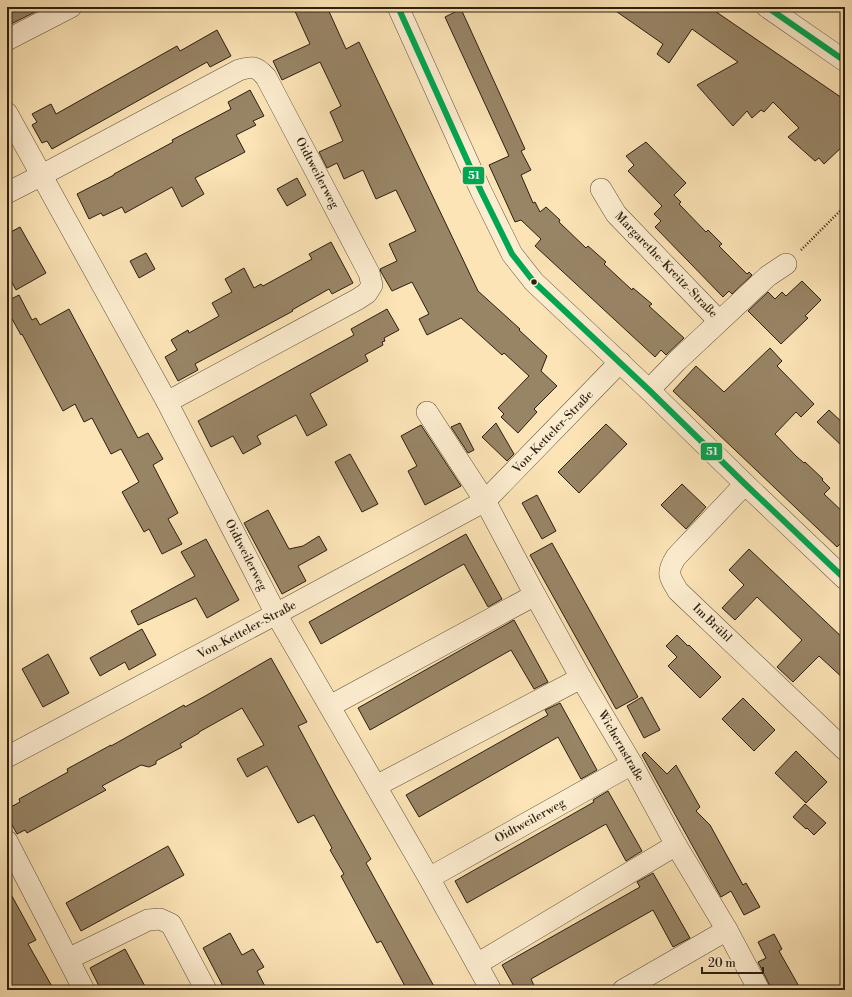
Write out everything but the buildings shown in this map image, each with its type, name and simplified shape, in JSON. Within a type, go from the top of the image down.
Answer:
[{"type":"street","points":[[7,40],[71,7]]},
{"type":"street","points":[[398,7],[481,191],[512,254],[534,282],[620,362],[845,579]]},
{"type":"street","points":[[767,7],[845,61]]},
{"type":"street","name":"Oidtweilerweg","points":[[42,176],[239,70],[251,67],[259,70],[266,77],[369,273],[372,285],[367,293],[358,299],[167,402]]},
{"type":"street","name":"Oidtweilerweg","points":[[7,113],[167,402],[276,614],[429,878],[491,990]]},
{"type":"street","points":[[7,193],[42,176]]},
{"type":"street","name":"Margarethe-Kreitz-Straße","points":[[601,188],[616,214],[719,320]]},
{"type":"street","name":"Margarethe-Kreitz-Straße","points":[[649,390],[677,360],[719,320],[768,276],[786,264]]},
{"type":"street","name":"Von-Ketteler-Straße","points":[[7,757],[486,501],[620,362]]},
{"type":"street","points":[[427,412],[486,501]]},
{"type":"street","name":"Im Brühl","points":[[745,484],[676,557],[669,572],[670,578],[678,591],[845,750]]},
{"type":"street","name":"Wichernstraße","points":[[486,501],[535,595],[581,678],[632,764],[676,845],[727,930],[759,990]]},
{"type":"street","points":[[330,706],[535,595]]},
{"type":"street","points":[[376,786],[581,678]]},
{"type":"street","name":"Oidtweilerweg","points":[[429,878],[632,764]]},
{"type":"street","points":[[7,841],[84,990]]},
{"type":"street","points":[[477,964],[676,845]]},
{"type":"street","points":[[68,958],[148,920],[160,919],[170,924],[206,990]]},
{"type":"street","points":[[623,990],[727,930]]},
{"type":"path","points":[[786,264],[845,206]]},
{"type":"transit line","name":"51","points":[[398,7],[481,191],[512,254],[534,282],[649,390],[845,579]]},
{"type":"transit line","name":"51","points":[[767,7],[845,61]]}]
